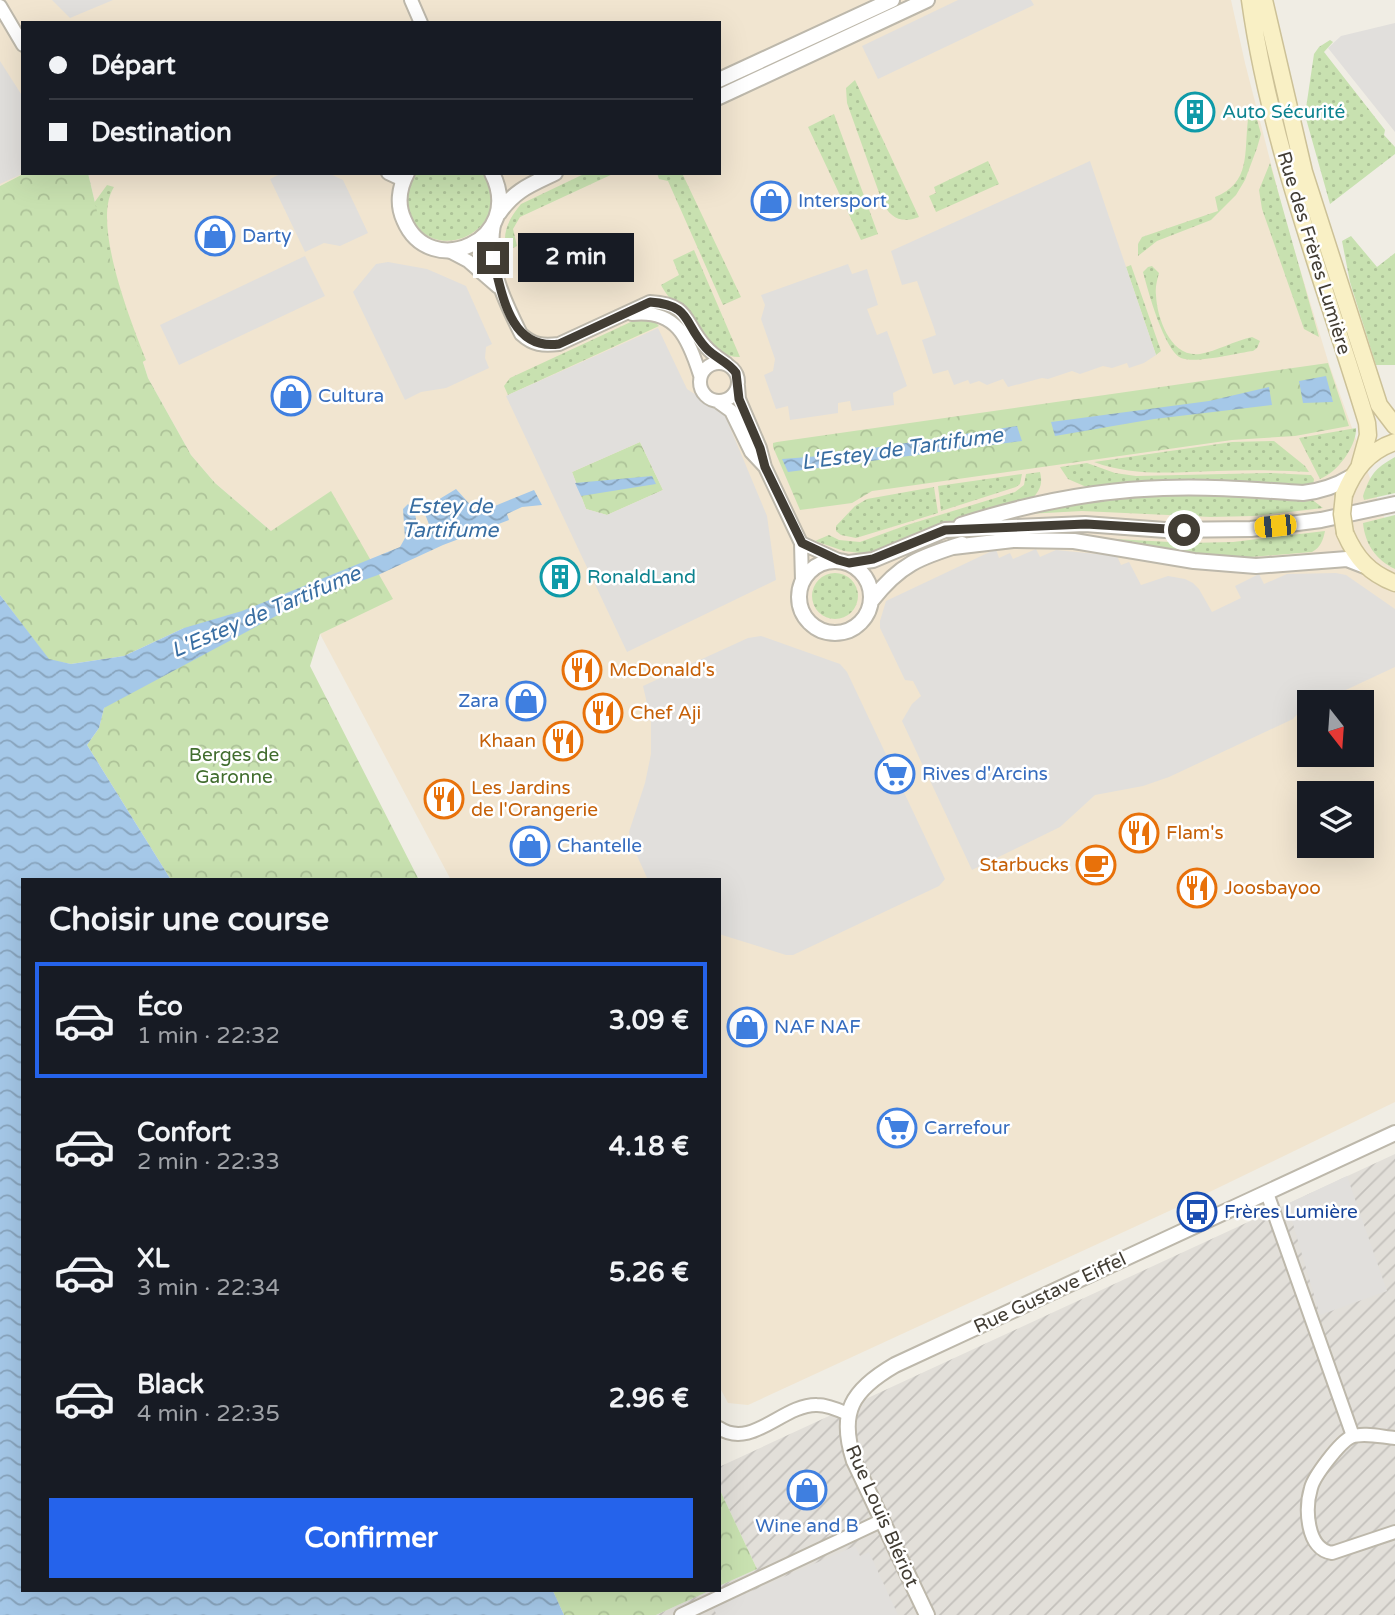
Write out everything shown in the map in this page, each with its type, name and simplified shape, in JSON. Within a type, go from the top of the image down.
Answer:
[{"type":"main road","name":"Rue des Frères Lumière","points":[[1250,0],[1275,119],[1310,247],[1367,423],[1368,435],[1344,495],[1342,514],[1345,533],[1353,551],[1365,566]]},
{"type":"main road","name":"Rue des Frères Lumière","points":[[1264,0],[1288,110],[1317,215],[1379,405],[1395,426]]},
{"type":"main road","points":[[1356,470],[1378,450],[1395,442]]},
{"type":"main road","points":[[1365,566],[1395,583]]},
{"type":"street","points":[[411,0],[420,21]]},
{"type":"street","points":[[721,79],[892,0]]},
{"type":"street","points":[[721,96],[927,0]]},
{"type":"street","points":[[0,6],[21,42]]},
{"type":"street","points":[[493,175],[498,184],[500,199],[492,250],[498,287],[521,334],[535,344],[559,344],[650,302],[666,303],[683,313],[706,348],[736,373],[739,399],[760,448],[765,467],[802,543],[802,581],[799,592],[802,614],[808,622],[824,632],[845,632],[855,628],[869,612],[872,600],[892,575],[903,567],[928,554],[1011,529]]},
{"type":"street","points":[[405,176],[400,204],[407,227],[417,239],[431,247],[446,250],[461,249],[474,244],[486,235],[509,198],[520,189],[551,175]]},
{"type":"street","points":[[446,250],[468,261],[498,287]]},
{"type":"street","points":[[621,315],[658,313],[672,321],[687,342],[700,375],[701,391],[731,411],[751,452],[765,467]]},
{"type":"street","points":[[700,375],[709,365],[721,362],[727,364]]},
{"type":"street","points":[[717,401],[732,395],[738,386]]},
{"type":"street","points":[[802,581],[817,565],[827,561],[873,559],[945,530],[1006,510],[1115,491],[1200,487],[1317,492],[1338,485],[1356,470]]},
{"type":"street","points":[[945,530],[1086,524],[1165,530],[1251,529],[1321,520],[1395,505]]},
{"type":"street","points":[[953,547],[1013,540],[1074,541],[1194,561],[1256,566],[1347,559],[1365,566]]},
{"type":"street","points":[[802,543],[859,569],[866,578],[872,600]]},
{"type":"street","name":"Rue Gustave Eiffel","points":[[848,1414],[861,1390],[895,1365],[1395,1133]]},
{"type":"street","points":[[1267,1193],[1353,1436]]},
{"type":"street","points":[[721,1429],[739,1435],[801,1408],[818,1405],[848,1414]]},
{"type":"street","name":"Rue Louis Blériot","points":[[848,1414],[846,1429],[854,1461],[926,1615]]},
{"type":"street","points":[[1395,1438],[1353,1436],[1335,1452],[1316,1476],[1311,1487],[1307,1513],[1317,1546],[1324,1552],[1332,1553],[1395,1532]]},
{"type":"street","points":[[681,1615],[883,1520]]},
{"type":"shaded area","name":"Rives d'Arcins","points":[[0,0],[1231,0],[1287,226],[1328,361],[1395,548],[1395,1102],[1193,1200],[748,1405],[728,1403],[721,1390],[721,878],[450,878],[320,634],[392,598],[271,531],[215,483],[191,455],[148,378],[104,241],[88,175],[721,175],[721,21],[21,21],[21,175],[0,186]]},
{"type":"shaded area","points":[[52,0],[113,0],[70,18]]},
{"type":"shaded area","points":[[958,0],[1031,0],[1034,5],[878,79],[862,46]]},
{"type":"shaded area","points":[[1395,23],[1395,132],[1328,48],[1341,36]]},
{"type":"shaded area","points":[[0,61],[21,94],[21,174],[0,184]]},
{"type":"shaded area","points":[[1090,161],[1156,355],[1129,368],[1127,363],[1112,368],[1103,366],[1080,374],[1072,371],[1008,387],[1003,379],[987,385],[979,381],[970,384],[968,380],[954,385],[948,370],[933,374],[922,340],[936,335],[934,328],[917,281],[902,285],[891,251]]},
{"type":"shaded area","points":[[278,175],[332,175],[343,180],[368,233],[340,246],[324,243],[305,252],[270,179]]},
{"type":"shaded area","points":[[305,256],[325,296],[179,365],[160,325]]},
{"type":"shaded area","points":[[388,262],[427,269],[466,286],[492,344],[486,347],[485,358],[489,368],[446,388],[421,392],[405,400],[353,292],[376,264]]},
{"type":"shaded area","points":[[848,264],[852,274],[867,269],[878,305],[867,309],[877,335],[887,331],[907,386],[893,393],[894,405],[852,411],[850,401],[838,403],[838,413],[790,420],[788,406],[776,409],[764,375],[773,371],[775,359],[761,319],[765,305],[761,295]]},
{"type":"shaded area","points":[[658,328],[687,389],[724,413],[767,516],[776,580],[627,652],[506,396]],"holes":[[[640,442],[663,490],[607,515],[586,509],[572,472]]]},
{"type":"shaded area","points":[[996,549],[999,558],[1010,553],[1013,559],[1036,549],[1040,557],[1056,550],[1117,556],[1121,565],[1129,562],[1141,585],[1168,576],[1193,583],[1212,612],[1241,598],[1235,586],[1259,574],[1264,584],[1287,574],[1336,573],[1346,575],[1395,609],[1395,667],[1346,690],[1297,690],[1297,714],[1293,719],[1169,777],[1143,786],[1095,795],[1060,827],[972,870],[902,721],[912,704],[921,696],[913,681],[905,680],[880,628],[886,601]]},
{"type":"shaded area","points":[[761,636],[840,664],[847,672],[945,879],[939,886],[793,955],[721,935],[721,878],[647,878],[630,840],[629,832],[651,754],[651,721],[643,686],[748,638]]},
{"type":"shaded area","points":[[1395,1154],[1395,1615],[656,1615],[707,1592],[721,1592],[721,1585],[757,1569],[721,1492],[721,1466]]},
{"type":"shaded area","points":[[1347,1176],[1387,1291],[1320,1315],[1287,1204]]},
{"type":"shaded area","points":[[855,1546],[860,1556],[869,1552],[898,1615],[717,1615],[713,1608]]},
{"type":"green space","points":[[1330,40],[1333,42],[1324,52],[1385,130],[1384,135],[1395,147],[1395,154],[1330,204],[1305,115],[1314,54]]},
{"type":"green space","points":[[855,80],[919,217],[907,220],[897,218],[882,201],[847,103],[846,88]]},
{"type":"green space","points":[[834,114],[878,234],[861,240],[808,127]]},
{"type":"green space","points":[[1256,116],[1261,134],[1245,180],[1236,195],[1211,220],[1157,241],[1138,256],[1138,244],[1142,237],[1218,211],[1215,197],[1235,184],[1240,175],[1245,155],[1248,119]]},
{"type":"green space","points":[[988,161],[999,184],[936,212],[929,196],[936,193],[934,187]]},
{"type":"green space","points":[[1270,163],[1319,337],[1304,329],[1262,209],[1259,190]]},
{"type":"green space","name":"Berges de Garonne","points":[[21,175],[88,175],[104,241],[148,378],[191,455],[215,483],[271,531],[331,491],[393,599],[320,634],[310,666],[418,878],[170,878],[87,745],[99,728],[104,708],[184,628],[124,656],[71,664],[49,660],[0,595],[0,186]]},
{"type":"green space","points":[[485,175],[491,195],[489,213],[480,227],[466,237],[449,241],[432,238],[418,228],[408,210],[406,196],[412,177]]},
{"type":"green space","points":[[582,175],[611,175],[520,217],[513,229],[517,246],[507,251],[507,226],[521,204]]},
{"type":"green space","points":[[658,175],[683,175],[741,297],[723,305],[668,181],[659,179]]},
{"type":"green space","points":[[107,185],[114,187],[108,203],[110,247],[123,298],[146,360],[130,369],[91,207]]},
{"type":"green space","points":[[1351,236],[1377,267],[1395,253],[1395,365],[1376,365],[1350,282],[1342,241]]},
{"type":"green space","points":[[694,250],[740,357],[726,355],[713,346],[661,285],[679,275],[673,260]]},
{"type":"green space","points":[[1131,265],[1161,351],[1156,355],[1126,267]]},
{"type":"green space","points":[[1152,266],[1159,273],[1156,292],[1159,315],[1168,335],[1181,350],[1200,354],[1252,337],[1260,341],[1257,348],[1206,359],[1181,358],[1169,344],[1153,305],[1143,272]]},
{"type":"green space","points":[[635,320],[651,321],[659,326],[508,395],[504,386],[510,378]]},
{"type":"green space","points":[[1328,363],[1349,426],[1295,436],[1232,440],[872,491],[852,503],[800,510],[773,447],[773,443],[777,442]]},
{"type":"green space","points":[[1356,428],[1353,443],[1345,458],[1333,471],[1320,479],[1299,438]]},
{"type":"green space","points":[[1274,441],[1309,472],[1155,472],[1124,470],[1094,462],[1232,442]]},
{"type":"green space","points":[[640,442],[663,490],[607,515],[586,509],[572,472]]},
{"type":"green space","points":[[1395,457],[1395,493],[1364,500],[1368,482],[1374,473]]},
{"type":"green space","points":[[1087,463],[1115,473],[1136,476],[1269,473],[1311,475],[1314,479],[1313,487],[1091,489],[1068,479],[1060,467]]},
{"type":"green space","points":[[1040,472],[1040,487],[1032,499],[926,529],[877,551],[844,551],[815,541],[829,535],[839,540],[860,542],[1015,492],[1024,485],[1026,474]]},
{"type":"green space","points":[[1022,474],[1020,484],[1016,487],[941,511],[938,486]]},
{"type":"green space","points":[[934,487],[938,513],[856,538],[841,535],[836,531],[836,526],[855,506],[867,499]]},
{"type":"green space","points":[[1178,492],[1310,498],[1323,508],[1254,516],[1211,517],[1082,511],[1026,512],[1098,498]]},
{"type":"green space","points":[[1395,515],[1395,569],[1382,561],[1373,550],[1366,538],[1363,523]]},
{"type":"green space","points":[[1325,531],[1318,548],[1312,552],[1238,558],[1205,557],[1097,540],[1233,542]]},
{"type":"green space","points":[[835,573],[851,580],[858,596],[851,612],[835,619],[819,612],[812,596],[819,580]]},
{"type":"green space","points":[[721,1492],[757,1569],[721,1585]]},
{"type":"green space","points":[[553,1592],[707,1592],[656,1615],[564,1615]]},
{"type":"water","points":[[1326,376],[1333,402],[1303,403],[1299,381]]},
{"type":"water","points":[[1269,387],[1272,405],[1154,419],[1055,436],[1051,422],[1209,401]]},
{"type":"water","name":"L'Estey de Tartifume","points":[[1017,426],[1022,441],[788,472],[782,459],[821,456]]},
{"type":"water","points":[[652,476],[656,484],[581,496],[575,483]]},
{"type":"water","points":[[456,489],[476,511],[485,510],[534,490],[542,505],[522,507],[507,514],[509,520],[443,545],[378,575],[302,602],[104,708],[99,728],[87,745],[170,878],[21,878],[21,1592],[553,1592],[564,1615],[0,1615],[0,595],[49,659],[71,664],[124,656],[184,628],[242,611],[400,547],[405,538],[403,509],[408,504],[415,513],[419,538],[432,532],[423,509]]},
{"type":"place","name":"Auto Sécurité","points":[[1195,112]]},
{"type":"place","name":"Intersport","points":[[771,201]]},
{"type":"place","name":"Darty","points":[[215,236]]},
{"type":"place","name":"Cultura","points":[[291,396]]},
{"type":"place","name":"RonaldLand","points":[[560,577]]},
{"type":"place","name":"McDonald's","points":[[582,670]]},
{"type":"place","name":"Zara","points":[[526,701]]},
{"type":"place","name":"Chef Aji","points":[[603,713]]},
{"type":"place","name":"Khaan","points":[[563,741]]},
{"type":"place","name":"Rives d'Arcins","points":[[895,774]]},
{"type":"place","name":"Les Jardins de l'Orangerie","points":[[444,799]]},
{"type":"place","name":"Flam's","points":[[1139,833]]},
{"type":"place","name":"Chantelle","points":[[530,846]]},
{"type":"place","name":"Starbucks","points":[[1096,865]]},
{"type":"place","name":"Joosbayoo","points":[[1197,888]]},
{"type":"place","name":"NAF NAF","points":[[747,1027]]},
{"type":"place","name":"Carrefour","points":[[897,1128]]},
{"type":"place","name":"Frères Lumière","points":[[1197,1212]]},
{"type":"place","name":"Wine and B","points":[[807,1490]]},
{"type":"route","points":[[493,258],[498,287],[504,300],[521,334],[535,344],[559,344],[650,302],[675,306],[683,313],[706,348],[736,373],[739,399],[760,448],[765,467],[802,543],[838,560],[849,563],[867,561],[945,530],[1086,524],[1184,530]]},
{"type":"water label","name":"Estey de Tartifume","points":[[450,518]]}]
